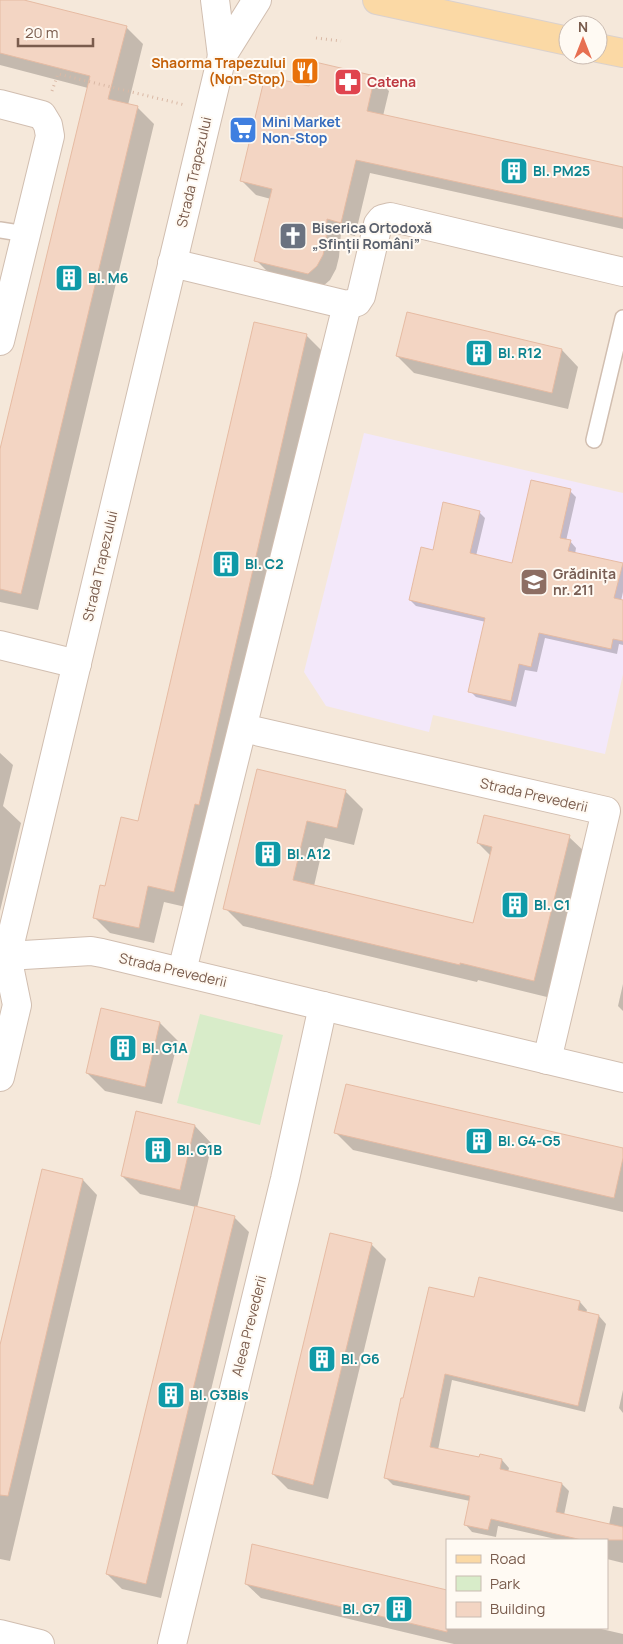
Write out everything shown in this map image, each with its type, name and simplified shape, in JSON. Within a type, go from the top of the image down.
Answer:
[{"type":"main road","points":[[377,0],[558,39]]},
{"type":"main road","points":[[608,50],[623,53]]},
{"type":"street","name":"Strada Trapezului","points":[[215,0],[222,56]]},
{"type":"street","name":"Strada Trapezului","points":[[0,1077],[17,1005],[3,955],[77,664],[222,56],[257,0]]},
{"type":"street","points":[[0,104],[42,115],[48,125],[50,136],[13,232],[0,341]]},
{"type":"street","points":[[172,263],[347,305],[357,302],[361,296],[378,224],[382,219],[390,217],[623,272]]},
{"type":"street","points":[[182,971],[347,305]]},
{"type":"street","points":[[0,645],[77,664]]},
{"type":"street","name":"Strada Prevederii","points":[[243,728],[606,811],[547,1060]]},
{"type":"street","name":"Strada Prevederii","points":[[3,955],[91,951],[182,971],[623,1078]]},
{"type":"street","name":"Aleea Prevederii","points":[[172,1644],[285,1179],[323,1006]]},
{"type":"street","points":[[0,1634],[40,1644]]},
{"type":"lane","points":[[594,440],[623,318]]},
{"type":"path","points":[[316,38],[341,42]]},
{"type":"path","points":[[42,115],[58,74],[209,111]]},
{"type":"shaded area","points":[[0,0],[623,0],[623,1644],[0,1644]]},
{"type":"shaded area","points":[[364,433],[623,493],[623,674],[605,754],[433,715],[429,732],[326,706],[304,672]]},
{"type":"green space","points":[[200,1014],[283,1035],[260,1125],[177,1103]]},
{"type":"building","name":"Bl. M6","points":[[0,0],[24,0],[127,26],[108,99],[138,106],[21,594],[0,589],[0,449],[90,76],[0,53]]},
{"type":"building","points":[[315,62],[375,76],[367,111],[623,167],[623,218],[356,160],[341,223],[327,219],[326,242],[323,255],[317,266],[308,274],[254,261],[272,189],[240,181],[265,76],[309,86]]},
{"type":"building","name":"Bl. R12","points":[[407,312],[562,349],[552,393],[396,356]]},
{"type":"building","name":"Bl. C2","points":[[254,322],[307,334],[199,805],[195,804],[174,892],[148,886],[139,928],[93,918],[100,885],[105,886],[121,817],[138,821]]},
{"type":"building","points":[[531,480],[571,489],[560,538],[571,540],[568,551],[623,563],[614,598],[623,600],[623,641],[613,639],[611,649],[539,633],[531,667],[519,664],[511,701],[468,692],[485,618],[409,600],[421,547],[433,550],[443,502],[480,511],[470,553],[512,563]]},
{"type":"building","name":"Bl. A12","points":[[257,769],[346,790],[337,828],[307,821],[293,880],[473,923],[492,847],[477,843],[484,815],[570,835],[534,981],[223,909]]},
{"type":"building","name":"Bl. G1A","points":[[101,1008],[160,1022],[145,1087],[86,1073]]},
{"type":"building","name":"Bl. G4-G5","points":[[346,1084],[623,1148],[623,1158],[614,1198],[334,1133]]},
{"type":"building","name":"Bl. G1B","points":[[136,1111],[195,1125],[180,1190],[121,1176]]},
{"type":"building","points":[[42,1169],[83,1179],[8,1496],[0,1495],[0,1345]]},
{"type":"building","name":"Bl. G3Bis","points":[[195,1206],[235,1216],[146,1584],[106,1574]]},
{"type":"building","name":"Bl. G6","points":[[330,1233],[372,1243],[313,1485],[272,1474]]},
{"type":"building","points":[[479,1277],[580,1301],[578,1310],[599,1315],[578,1406],[445,1374],[430,1447],[479,1457],[480,1454],[502,1459],[500,1469],[562,1483],[556,1512],[623,1527],[623,1540],[578,1539],[491,1519],[488,1530],[464,1525],[470,1496],[384,1478],[401,1398],[403,1398],[429,1287],[474,1297]]},
{"type":"building","name":"Bl. G7","points":[[252,1544],[446,1590],[447,1632],[245,1584]]},
{"type":"place","name":"Shaorma Trapezului (Non-Stop)","points":[[305,71]]},
{"type":"place","name":"Catena","points":[[348,82]]},
{"type":"place","name":"Mini Market Non-Stop","points":[[243,130]]},
{"type":"place","name":"Bl. PM25","points":[[514,171]]},
{"type":"place","name":"Biserica Ortodoxă „Sfinții Români”","points":[[293,236]]},
{"type":"place","name":"Bl. M6","points":[[69,278]]},
{"type":"place","name":"Bl. R12","points":[[479,353]]},
{"type":"place","name":"Bl. C2","points":[[226,564]]},
{"type":"place","name":"Grădinița nr. 211","points":[[534,582]]},
{"type":"place","name":"Bl. A12","points":[[268,854]]},
{"type":"place","name":"Bl. C1","points":[[515,905]]},
{"type":"place","name":"Bl. G1A","points":[[123,1048]]},
{"type":"place","name":"Bl. G4-G5","points":[[479,1141]]},
{"type":"place","name":"Bl. G1B","points":[[158,1150]]},
{"type":"place","name":"Bl. G6","points":[[322,1359]]},
{"type":"place","name":"Bl. G3Bis","points":[[171,1395]]},
{"type":"place","name":"Bl. G7","points":[[399,1609]]}]
